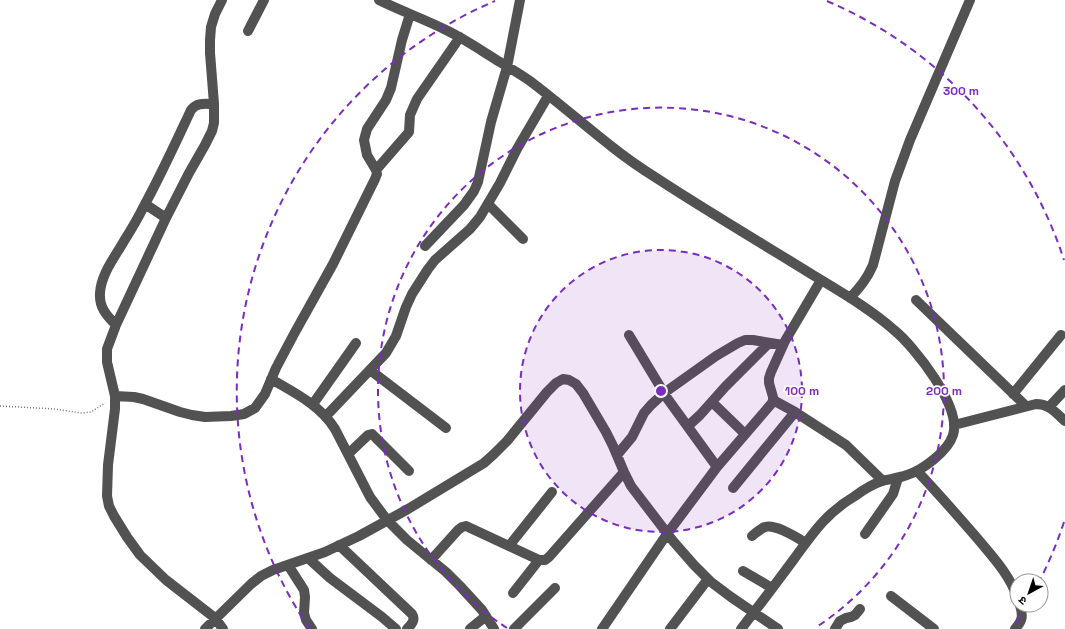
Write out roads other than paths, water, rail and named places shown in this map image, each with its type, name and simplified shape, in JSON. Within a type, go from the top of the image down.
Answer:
[{"type":"street","points":[[222,0],[215,14],[211,27],[210,40],[214,104],[214,123],[212,131],[166,218],[116,325],[107,349],[107,362],[115,396],[115,409],[108,465],[107,496],[109,506],[114,516],[140,555],[166,580],[215,618],[223,629]]},
{"type":"street","points":[[248,31],[264,0]]},
{"type":"street","points":[[379,0],[460,37],[508,67],[530,81],[614,149],[652,175],[850,298],[895,330],[908,343],[944,394],[951,410],[954,425],[954,432],[950,442],[943,450],[917,472],[883,481],[854,496],[836,508],[817,528],[754,613],[740,629]]},
{"type":"street","points":[[425,246],[464,205],[474,191],[478,182],[491,122],[508,67],[520,0]]},
{"type":"street","points":[[850,298],[864,283],[873,265],[896,181],[910,140],[970,0]]},
{"type":"street","points":[[115,396],[143,399],[192,415],[205,417],[244,414],[255,408],[260,402],[294,334],[333,264],[377,174],[367,154],[364,140],[365,133],[386,100],[391,88],[402,40],[410,14]]},
{"type":"street","points":[[376,170],[409,132],[410,115],[417,99],[460,37]]},
{"type":"street","points":[[326,416],[386,353],[396,336],[412,294],[428,269],[442,253],[470,229],[480,218],[500,184],[517,149],[548,96]]},
{"type":"street","points":[[116,325],[107,316],[100,301],[102,282],[106,271],[132,229],[174,148],[191,110],[198,104],[214,104]]},
{"type":"street","points":[[145,204],[166,218]]},
{"type":"street","points":[[488,204],[523,239]]},
{"type":"street","points":[[607,627],[667,534],[717,467],[769,407],[773,400],[769,378],[783,346],[821,280]]},
{"type":"street","points":[[916,300],[1026,406]]},
{"type":"street","points":[[629,335],[664,393],[717,467]]},
{"type":"street","points":[[1013,394],[1061,335]]},
{"type":"street","points":[[617,455],[632,437],[644,413],[650,406],[664,393],[716,356],[745,340],[753,340],[783,346]]},
{"type":"street","points":[[313,404],[356,343]]},
{"type":"street","points":[[688,426],[770,343]]},
{"type":"street","points":[[370,370],[446,428]]},
{"type":"street","points":[[271,379],[313,404],[326,416],[335,429],[370,497],[387,520],[460,586],[486,616],[494,629]]},
{"type":"street","points":[[205,629],[250,584],[261,576],[273,570],[339,546],[359,536],[484,463],[507,441],[547,392],[556,383],[563,379],[569,380],[576,384],[583,393],[606,432],[631,486],[667,534],[708,579],[731,597],[778,629]]},
{"type":"street","points":[[1049,407],[1065,390]]},
{"type":"street","points":[[773,400],[796,412],[846,445],[883,481]]},
{"type":"street","points":[[712,402],[745,434]]},
{"type":"street","points":[[954,425],[1036,404],[1042,404],[1049,407],[1065,421]]},
{"type":"street","points":[[734,488],[796,412]]},
{"type":"street","points":[[348,454],[368,435],[372,434],[409,471]]},
{"type":"street","points":[[431,560],[462,526],[478,530],[539,560],[550,558],[624,472]]},
{"type":"street","points":[[917,472],[990,553],[1009,581]]},
{"type":"street","points":[[865,534],[893,494],[898,478]]},
{"type":"street","points":[[510,546],[552,492]]},
{"type":"street","points":[[752,536],[765,528],[770,527],[785,531],[806,543]]},
{"type":"street","points":[[339,546],[412,614],[414,621],[407,629]]},
{"type":"street","points":[[308,558],[330,578],[396,629]]},
{"type":"street","points":[[513,593],[539,560]]},
{"type":"street","points":[[288,565],[304,590],[304,613],[306,620],[312,629]]},
{"type":"street","points":[[743,570],[772,588]]},
{"type":"street","points":[[670,629],[708,579]]},
{"type":"street","points":[[514,629],[555,588]]},
{"type":"street","points":[[891,596],[934,629]]},
{"type":"street","points":[[835,629],[840,621],[855,615],[860,609]]},
{"type":"street","points":[[1015,629],[1023,617],[1022,613]]},
{"type":"street","points":[[470,629],[486,616]]}]
